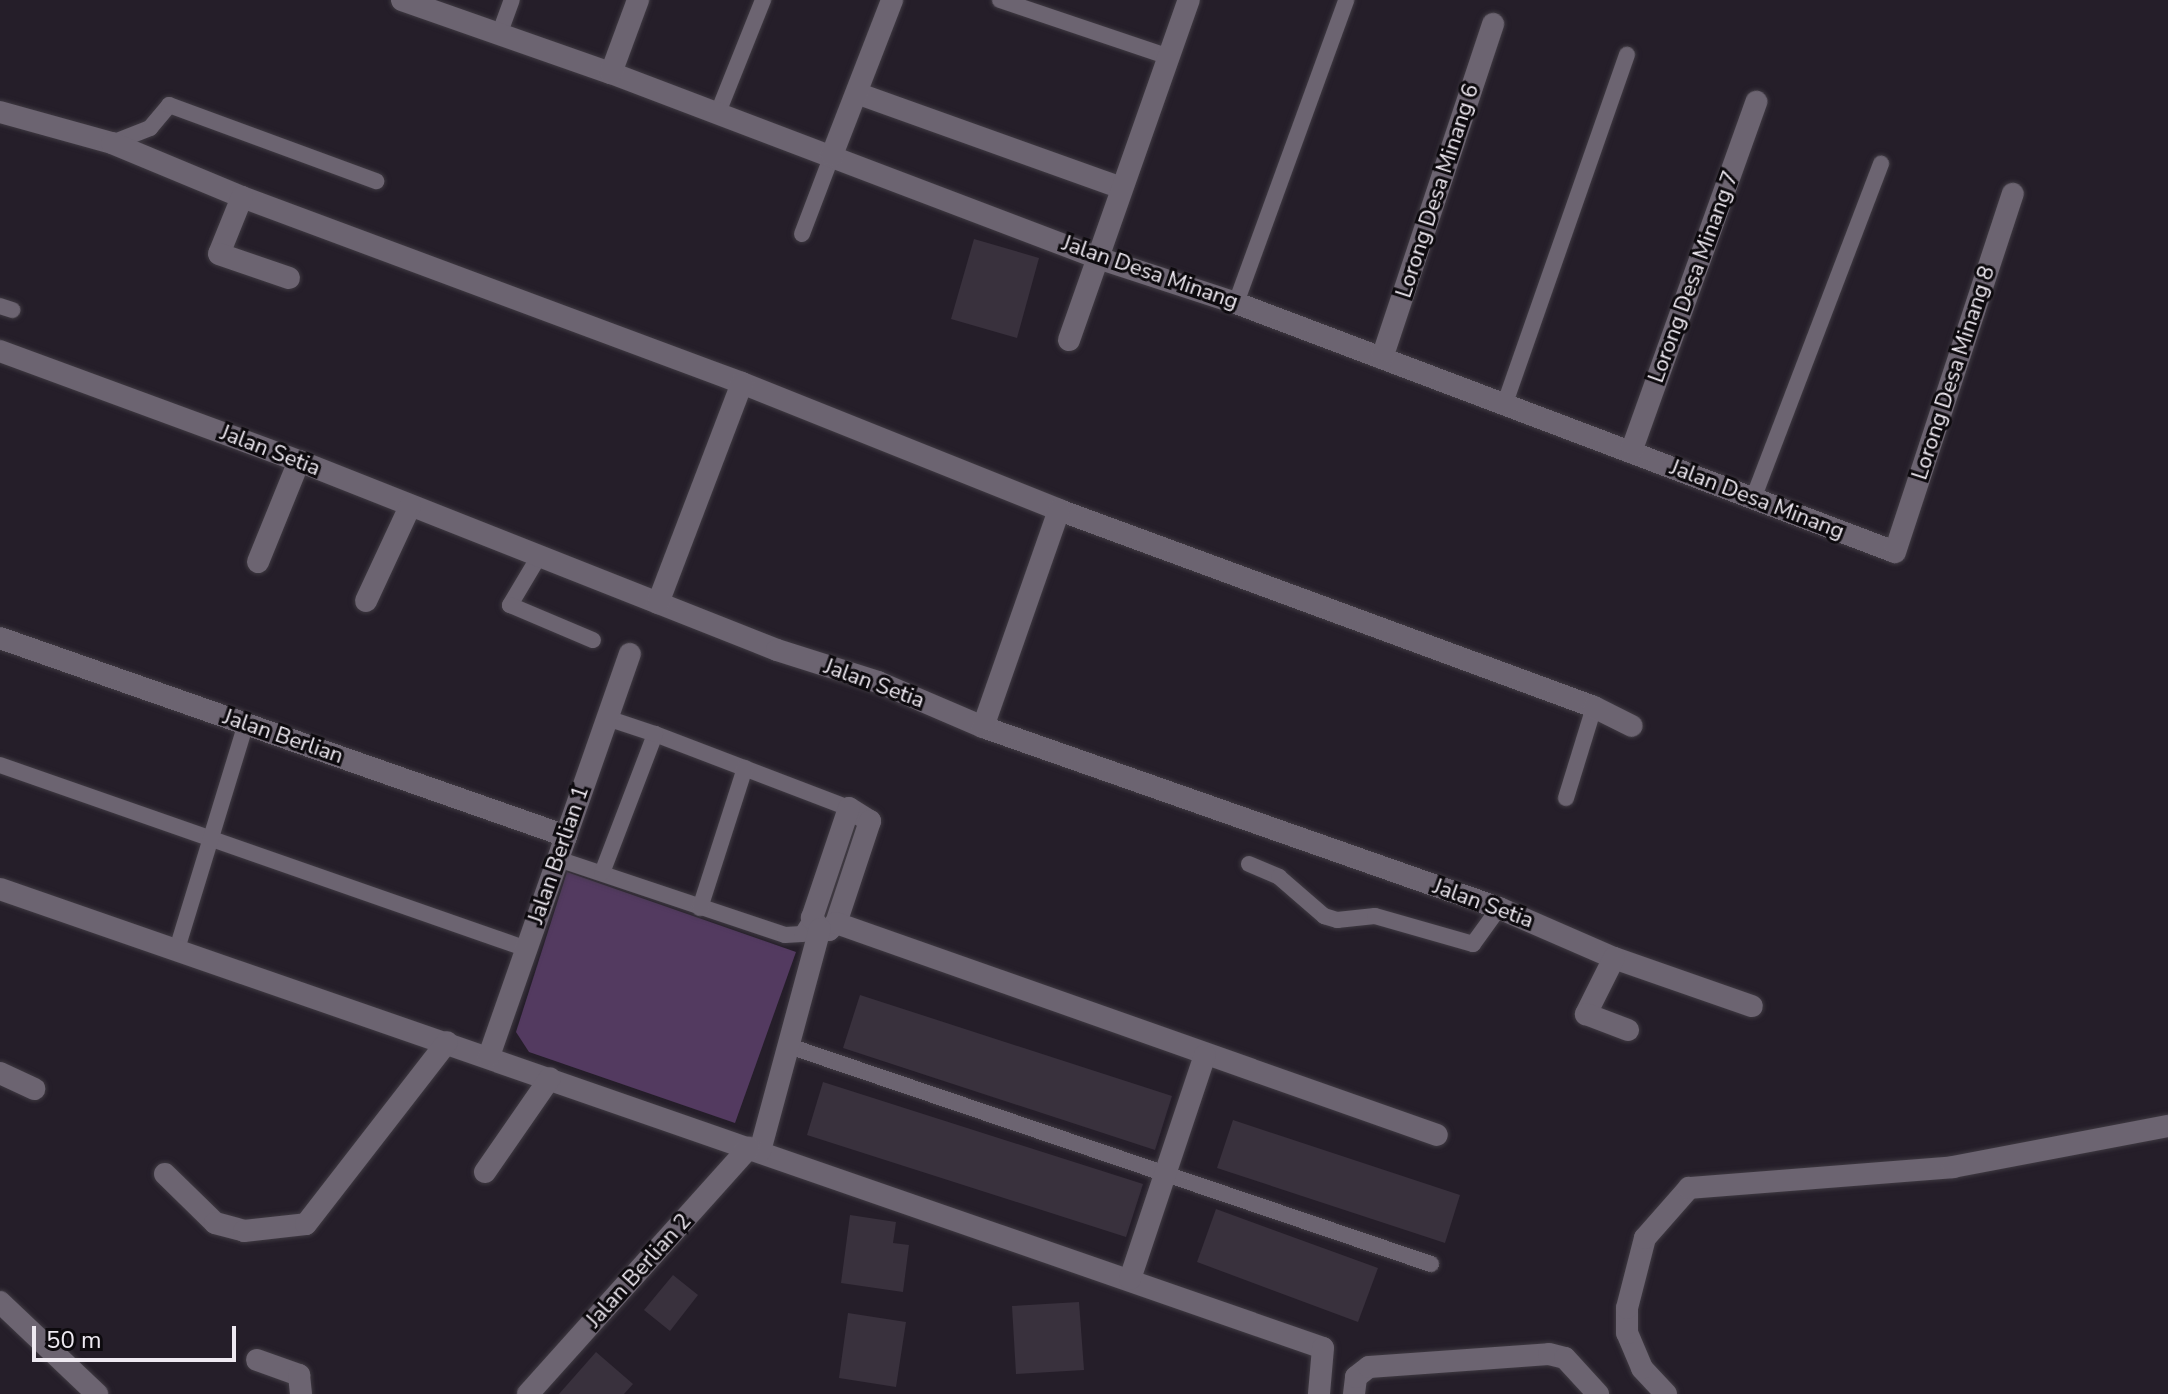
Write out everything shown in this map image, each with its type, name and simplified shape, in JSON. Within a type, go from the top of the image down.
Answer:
[{"type":"street","name":"Jalan Desa Minang","points":[[402,0],[611,73],[1098,258],[1236,303],[1895,552]]},
{"type":"street","points":[[611,73],[638,0]]},
{"type":"street","points":[[832,155],[859,94],[892,0]]},
{"type":"street","points":[[1069,340],[1189,0]]},
{"type":"street","name":"Lorong Desa Minang 6","points":[[1382,358],[1493,24]]},
{"type":"street","points":[[859,94],[1121,188]]},
{"type":"street","name":"Lorong Desa Minang 7","points":[[1631,452],[1756,102]]},
{"type":"street","points":[[0,112],[112,143],[242,197],[742,383],[1059,510],[1594,707],[1632,726]]},
{"type":"street","name":"Lorong Desa Minang 8","points":[[1895,552],[2013,194]]},
{"type":"street","points":[[242,197],[219,254],[289,278]]},
{"type":"street","name":"Jalan Setia","points":[[0,351],[299,461],[538,558],[878,682],[983,727],[1499,908],[1614,958],[1752,1006]]},
{"type":"street","points":[[658,603],[742,383]]},
{"type":"street","points":[[258,562],[299,461]]},
{"type":"street","points":[[366,601],[410,506]]},
{"type":"street","points":[[983,727],[1059,510]]},
{"type":"street","name":"Jalan Berlian","points":[[0,638],[566,836]]},
{"type":"street","name":"Jalan Berlian 1","points":[[489,1056],[630,654]]},
{"type":"street","points":[[754,1150],[789,1046],[824,925],[849,808],[870,821],[824,925]]},
{"type":"street","points":[[0,889],[489,1056],[1323,1348],[1319,1394]]},
{"type":"street","points":[[824,925],[1437,1135]]},
{"type":"street","points":[[1614,958],[1586,1014],[1628,1030]]},
{"type":"street","points":[[165,1174],[215,1223],[244,1231],[306,1224],[447,1042]]},
{"type":"street","points":[[1130,1279],[1167,1177],[1205,1055]]},
{"type":"street","points":[[0,1073],[35,1089]]},
{"type":"street","points":[[485,1172],[550,1078]]},
{"type":"street","points":[[1666,1394],[1642,1368],[1627,1333],[1627,1308],[1645,1238],[1689,1188],[1953,1167],[2168,1126]]},
{"type":"street","name":"Jalan Berlian 2","points":[[528,1394],[754,1150]]},
{"type":"street","points":[[0,1302],[97,1394]]},
{"type":"street","points":[[1354,1394],[1356,1377],[1369,1367],[1549,1354],[1565,1358],[1598,1394]]},
{"type":"street","points":[[257,1360],[299,1375],[301,1394]]},
{"type":"lane","points":[[499,35],[512,0]]},
{"type":"lane","points":[[717,115],[763,0]]},
{"type":"lane","points":[[1000,0],[1169,57]]},
{"type":"lane","points":[[1236,303],[1346,0]]},
{"type":"lane","points":[[1505,403],[1627,55]]},
{"type":"lane","points":[[112,143],[150,128],[169,105],[376,181]]},
{"type":"lane","points":[[802,234],[832,155]]},
{"type":"lane","points":[[1753,499],[1881,164]]},
{"type":"lane","points":[[538,558],[510,605],[593,640]]},
{"type":"lane","points":[[1566,798],[1594,707]]},
{"type":"lane","points":[[607,718],[849,808]]},
{"type":"lane","points":[[177,949],[246,724]]},
{"type":"lane","points":[[602,873],[655,734]]},
{"type":"lane","points":[[0,765],[527,949]]},
{"type":"lane","points":[[700,908],[745,768]]},
{"type":"lane","points":[[558,859],[785,935],[802,934],[824,925]]},
{"type":"lane","points":[[1249,864],[1279,877],[1324,916],[1337,920],[1375,916],[1473,944],[1499,908]]},
{"type":"lane","points":[[789,1046],[1167,1177],[1431,1264]]},
{"type":"shaded area","points":[[567,872],[796,952],[735,1123],[529,1052],[516,1032]]},
{"type":"building","points":[[974,239],[1039,258],[1017,338],[951,319]]},
{"type":"building","points":[[860,995],[1172,1096],[1155,1150],[843,1048]]},
{"type":"building","points":[[823,1082],[1143,1184],[1126,1237],[807,1135]]},
{"type":"building","points":[[1233,1120],[1460,1195],[1445,1243],[1217,1168]]},
{"type":"building","points":[[1216,1209],[1378,1268],[1358,1322],[1197,1262]]},
{"type":"building","points":[[850,1215],[896,1222],[893,1243],[909,1245],[903,1292],[841,1283]]},
{"type":"building","points":[[673,1275],[698,1295],[670,1331],[644,1310]]},
{"type":"building","points":[[1079,1302],[1084,1370],[1016,1374],[1012,1306]]},
{"type":"building","points":[[848,1313],[906,1322],[896,1387],[839,1378]]},
{"type":"building","points":[[596,1352],[633,1384],[624,1394],[559,1394]]}]
